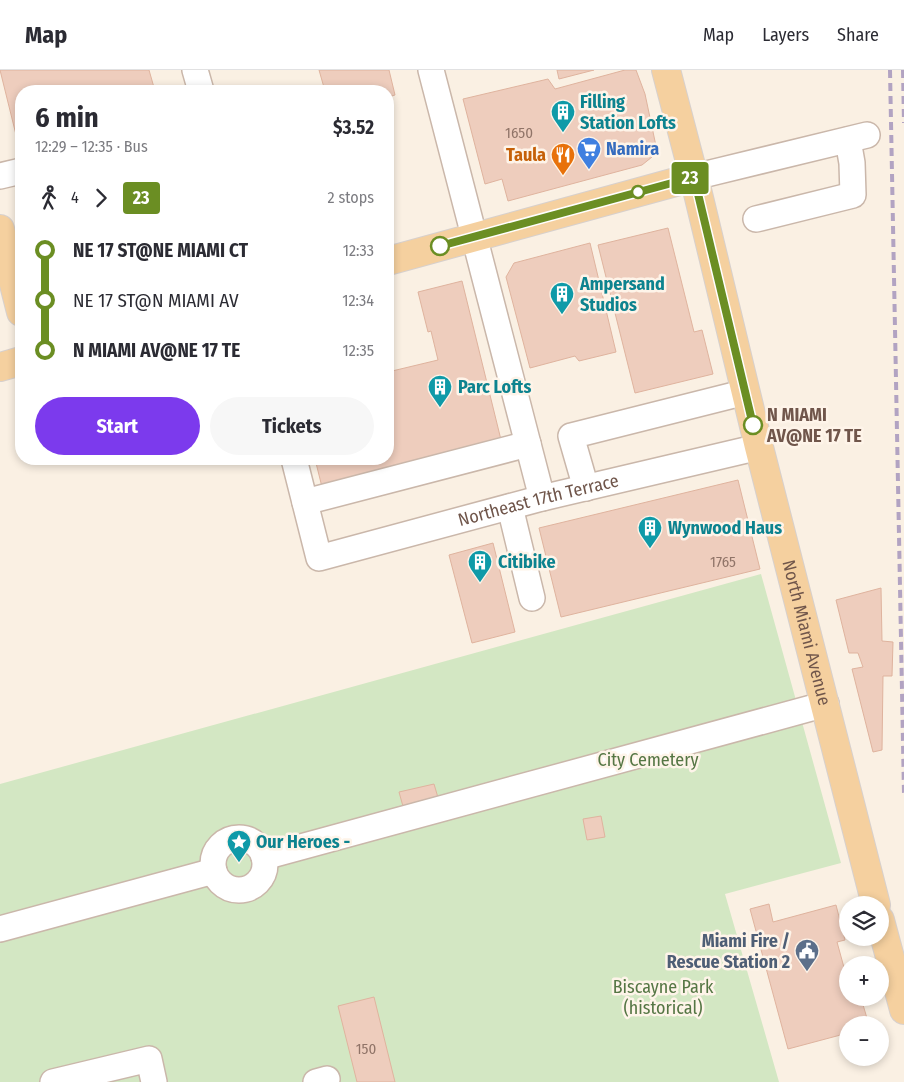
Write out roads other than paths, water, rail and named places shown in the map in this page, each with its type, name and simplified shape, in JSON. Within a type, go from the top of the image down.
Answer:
[{"type":"main road","name":"North Miami Avenue","points":[[666,70],[694,177],[759,447],[874,896]]},
{"type":"main road","points":[[394,259],[694,177]]},
{"type":"main road","points":[[0,229],[15,288]]},
{"type":"main road","points":[[0,367],[15,363]]},
{"type":"main road","points":[[888,946],[902,996]]},
{"type":"street","points":[[195,70],[199,85]]},
{"type":"street","points":[[436,71],[475,236],[542,498]]},
{"type":"street","points":[[694,177],[857,138],[852,163],[853,195],[756,219]]},
{"type":"street","points":[[0,176],[15,172]]},
{"type":"street","points":[[586,488],[572,436],[746,392]]},
{"type":"street","points":[[296,465],[305,502],[528,444]]},
{"type":"street","name":"Northeast 17th Terrace","points":[[305,502],[320,558],[542,498],[759,447]]},
{"type":"street","points":[[510,507],[532,598]]},
{"type":"street","points":[[264,857],[826,704]]},
{"type":"street","points":[[236,838],[245,839],[253,843],[260,849],[264,857],[265,865],[259,880],[246,889],[230,888],[222,884],[214,871],[215,853],[220,846],[236,838]]},
{"type":"street","points":[[0,929],[214,871]]},
{"type":"street","points":[[53,1082],[89,1078],[149,1059],[154,1082]]},
{"type":"railway","points":[[890,70],[904,794]]},
{"type":"railway","points":[[903,70],[904,123]]},
{"type":"place","name":"Filling Station Lofts","points":[[563,133]]},
{"type":"place","name":"Namira","points":[[589,170]]},
{"type":"place","name":"Taula","points":[[563,176]]},
{"type":"place","name":"Ampersand Studios","points":[[562,315]]},
{"type":"place","name":"Parc Lofts","points":[[440,408]]},
{"type":"place","name":"N MIAMI AV@NE 17 TE","points":[[753,425]]},
{"type":"place","name":"Wynwood Haus","points":[[650,549]]},
{"type":"place","name":"Citibike","points":[[480,583]]},
{"type":"place","name":"Our Heroes -","points":[[239,863]]},
{"type":"place","name":"Miami Fire / Rescue Station 2","points":[[807,972]]},
{"type":"park label","name":"City Cemetery","points":[[648,760]]},
{"type":"park label","name":"Biscayne Park (historical)","points":[[663,998]]}]
